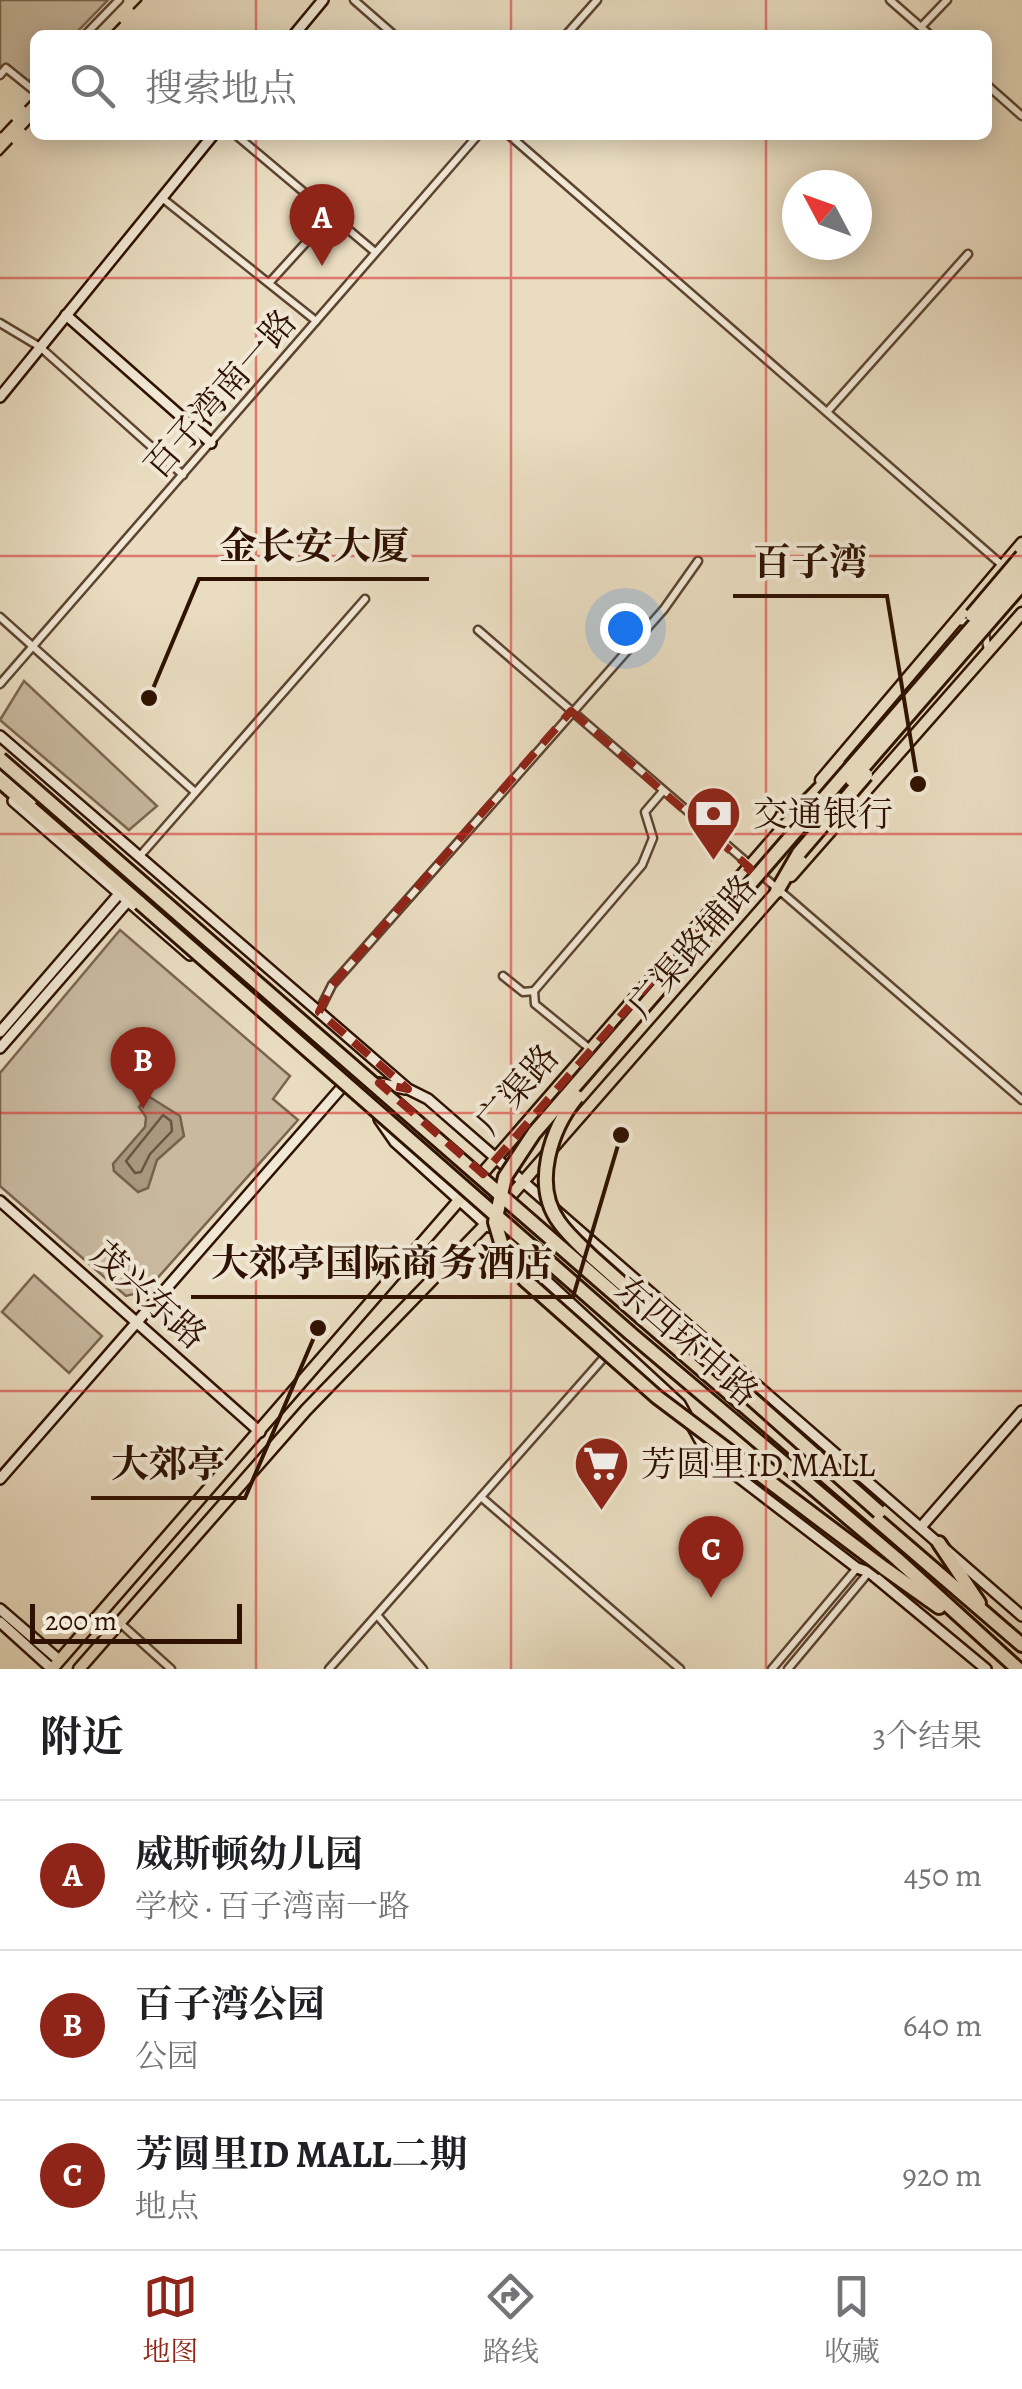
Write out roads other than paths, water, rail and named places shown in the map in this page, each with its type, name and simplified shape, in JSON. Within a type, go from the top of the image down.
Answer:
[{"type":"highway","points":[[794,815],[841,767],[1022,556]]},
{"type":"highway","name":"广渠路","points":[[970,1628],[730,1455],[589,1338],[505,1256],[495,1222],[505,1177],[534,1134],[1022,570]]},
{"type":"highway","name":"广渠路","points":[[928,1564],[879,1512],[592,1257],[556,1220],[547,1189],[546,1166],[564,1112],[1022,583]]},
{"type":"highway","points":[[777,892],[799,853],[1022,597]]},
{"type":"highway","name":"东四环中路","points":[[0,755],[1022,1645]]},
{"type":"highway","name":"东四环中路","points":[[0,781],[630,1333],[898,1559],[1018,1669]]},
{"type":"highway","points":[[939,1543],[986,1614]]},
{"type":"main road","points":[[298,30],[323,0]]},
{"type":"main road","points":[[0,397],[209,140]]},
{"type":"main road","points":[[66,315],[211,443]]},
{"type":"main road","name":"广渠路","points":[[54,1666],[750,868],[1022,543]]},
{"type":"main road","name":"广渠路辅路","points":[[523,1181],[1022,612]]},
{"type":"main road","name":"东四环中路","points":[[0,736],[408,1090],[428,1099],[497,1158],[1022,1616]]},
{"type":"main road","name":"东四环中路","points":[[0,755],[430,1128],[479,1179]]},
{"type":"main road","name":"东四环中路","points":[[0,772],[368,1096],[506,1202]]},
{"type":"main road","name":"东四环中路","points":[[0,789],[381,1121],[395,1142],[680,1404],[707,1454],[857,1568],[870,1572],[986,1669]]},
{"type":"main road","points":[[0,1032],[123,897]]},
{"type":"main road","points":[[0,1048],[123,897]]},
{"type":"main road","points":[[486,1224],[490,1188],[588,1074],[594,1061],[591,1050]]},
{"type":"main road","points":[[378,1082],[408,1090]]},
{"type":"main road","points":[[0,1479],[342,1087]]},
{"type":"main road","points":[[542,1128],[556,1091]]},
{"type":"main road","points":[[368,1096],[381,1121]]},
{"type":"main road","points":[[422,1138],[430,1128]]},
{"type":"main road","name":"广渠路","points":[[79,1669],[306,1410],[523,1181]]},
{"type":"main road","name":"茂兴东路","points":[[0,1201],[260,1432]]},
{"type":"main road","points":[[921,1526],[1022,1411]]},
{"type":"main road","points":[[0,1610],[54,1666]]},
{"type":"main road","points":[[0,1622],[54,1666]]},
{"type":"street","points":[[90,30],[119,0]]},
{"type":"street","points":[[354,0],[388,30]]},
{"type":"street","points":[[570,30],[597,0]]},
{"type":"street","points":[[890,0],[925,30]]},
{"type":"street","points":[[922,27],[947,0]]},
{"type":"street","points":[[0,75],[6,68],[30,87]]},
{"type":"street","points":[[992,90],[1022,116]]},
{"type":"street","points":[[242,140],[375,252]]},
{"type":"street","name":"百子湾南一路","points":[[0,684],[474,140]]},
{"type":"street","points":[[515,140],[1022,583]]},
{"type":"street","points":[[162,198],[316,321]]},
{"type":"street","points":[[270,282],[331,215]]},
{"type":"street","points":[[827,412],[968,254]]},
{"type":"street","points":[[0,324],[40,348],[183,476]]},
{"type":"street","points":[[319,1012],[332,986],[570,711],[664,609],[698,560]]},
{"type":"street","points":[[139,857],[365,599]]},
{"type":"street","points":[[0,617],[195,792]]},
{"type":"street","points":[[956,621],[971,622],[985,633],[988,652]]},
{"type":"street","points":[[478,630],[1022,1100]]},
{"type":"street","points":[[503,976],[522,992],[534,991],[642,865],[653,838],[646,812],[663,791]]},
{"type":"street","points":[[534,991],[536,1004],[591,1050]]},
{"type":"street","points":[[329,1669],[615,1345]]},
{"type":"street","points":[[480,1497],[680,1669]]},
{"type":"street","points":[[772,1669],[857,1568]]},
{"type":"street","points":[[788,1669],[870,1572]]},
{"type":"street","points":[[377,1614],[423,1669]]},
{"type":"street","points":[[119,1622],[171,1669]]},
{"type":"water","points":[[148,1096],[180,1116],[184,1136],[157,1160],[148,1188],[138,1192],[114,1171],[113,1164],[145,1127],[146,1117],[139,1107]]},
{"type":"railway","points":[[113,30],[142,0]]},
{"type":"railway","points":[[0,133],[30,101]]},
{"type":"railway","points":[[0,156],[30,124]]},
{"type":"place","name":"威斯顿幼儿园","points":[[322,266]]},
{"type":"place","name":"金长安大厦","points":[[149,698]]},
{"type":"place","name":"百子湾","points":[[918,784]]},
{"type":"place","name":"交通银行","points":[[714,863]]},
{"type":"place","name":"百子湾公园","points":[[143,1109]]},
{"type":"place","name":"大郊亭国际商务酒店","points":[[621,1135]]},
{"type":"place","name":"大郊亭","points":[[318,1328]]},
{"type":"place","name":"芳圆里ID MALL","points":[[602,1513]]},
{"type":"place","name":"芳圆里ID MALL二期","points":[[711,1598]]}]
